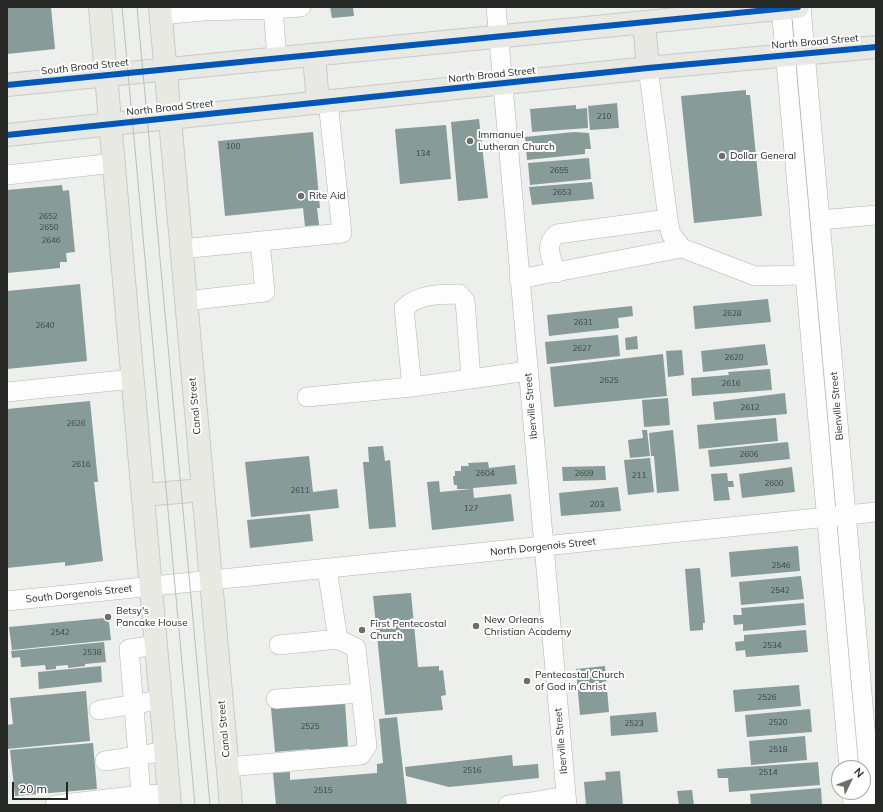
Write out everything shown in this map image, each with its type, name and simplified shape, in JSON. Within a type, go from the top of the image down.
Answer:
[{"type":"main road","points":[[100,7],[115,163],[169,799]]},
{"type":"main road","points":[[165,70],[790,7]]},
{"type":"main road","name":"Canal Street","points":[[160,11],[231,805]]},
{"type":"main road","points":[[644,22],[648,68]]},
{"type":"main road","name":"North Broad Street","points":[[111,124],[648,68],[876,47]]},
{"type":"main road","points":[[314,55],[323,102]]},
{"type":"main road","name":"South Broad Street","points":[[7,85],[165,70]]},
{"type":"main road","points":[[7,135],[111,124]]},
{"type":"main road","points":[[143,495],[202,490]]},
{"type":"street","points":[[160,11],[301,7]]},
{"type":"street","name":"Iberville Street","points":[[496,7],[566,800]]},
{"type":"street","name":"Bienville Street","points":[[790,7],[795,54],[820,220],[872,805]]},
{"type":"street","points":[[273,8],[277,58]]},
{"type":"street","name":"Bienville Street","points":[[795,54],[805,275],[849,760]]},
{"type":"street","points":[[648,68],[671,234],[682,248],[755,276],[805,275]]},
{"type":"street","points":[[181,249],[342,233],[323,102]]},
{"type":"street","points":[[7,175],[115,163]]},
{"type":"street","points":[[820,220],[876,215]]},
{"type":"street","points":[[556,273],[549,245],[551,239],[558,234],[668,219]]},
{"type":"street","points":[[185,300],[265,292],[260,241]]},
{"type":"street","points":[[519,279],[682,248]]},
{"type":"street","points":[[412,387],[404,308],[412,300],[435,294],[459,294],[465,301],[470,378]]},
{"type":"street","points":[[307,397],[412,387],[528,371]]},
{"type":"street","points":[[7,392],[133,379]]},
{"type":"street","name":"North Dorgenois Street","points":[[211,580],[876,512]]},
{"type":"street","points":[[327,569],[338,639]]},
{"type":"street","name":"South Dorgenois Street","points":[[7,601],[211,580]]},
{"type":"street","points":[[279,645],[338,639],[356,648],[367,746],[362,755]]},
{"type":"street","points":[[141,795],[129,649],[156,645]]},
{"type":"street","points":[[276,699],[361,693]]},
{"type":"street","points":[[99,710],[160,700]]},
{"type":"street","points":[[341,750],[347,750],[362,755]]},
{"type":"street","points":[[105,761],[165,751]]},
{"type":"street","points":[[282,762],[297,754],[310,753]]},
{"type":"street","points":[[228,767],[362,755]]},
{"type":"street","points":[[55,805],[141,795],[169,799]]},
{"type":"street","points":[[508,805],[566,800]]},
{"type":"building","points":[[7,7],[51,7],[55,49],[7,54]]},
{"type":"building","points":[[330,7],[353,7],[354,16],[332,18]]},
{"type":"building","name":"Dollar General","points":[[746,90],[746,95],[750,95],[762,216],[694,223],[681,96]]},
{"type":"building","points":[[617,103],[619,128],[590,130],[588,106]]},
{"type":"building","points":[[576,105],[576,109],[587,108],[588,128],[532,132],[530,109]]},
{"type":"building","points":[[479,119],[488,198],[458,201],[451,122]]},
{"type":"building","points":[[446,125],[451,179],[400,184],[395,129]]},
{"type":"building","name":"Rite Aid","points":[[313,132],[320,208],[317,208],[319,225],[305,226],[303,208],[225,216],[218,141]]},
{"type":"building","points":[[574,132],[589,133],[591,149],[585,149],[585,154],[527,160],[525,137]]},
{"type":"building","points":[[589,158],[591,179],[530,185],[528,163]]},
{"type":"building","points":[[592,182],[594,199],[532,205],[529,187]]},
{"type":"building","points":[[62,185],[63,191],[69,190],[75,252],[66,253],[67,262],[60,262],[60,268],[7,273],[7,190]]},
{"type":"building","points":[[80,284],[87,361],[7,369],[7,291]]},
{"type":"building","points":[[768,299],[771,322],[695,329],[693,306]]},
{"type":"building","points":[[632,306],[633,316],[618,318],[619,328],[549,336],[547,315]]},
{"type":"building","points":[[618,335],[620,356],[547,364],[545,342]]},
{"type":"building","points":[[637,336],[638,349],[626,350],[625,338]]},
{"type":"building","points":[[765,344],[768,365],[703,372],[701,351]]},
{"type":"building","points":[[682,350],[684,375],[668,377],[666,351]]},
{"type":"building","points":[[663,354],[667,396],[554,407],[550,367]]},
{"type":"building","points":[[770,369],[772,390],[692,396],[691,378],[729,375],[728,372]]},
{"type":"building","points":[[785,393],[787,414],[715,420],[713,402]]},
{"type":"building","points":[[668,398],[670,425],[644,427],[642,400]]},
{"type":"building","points":[[90,401],[98,482],[94,482],[103,561],[65,566],[65,562],[7,568],[7,409]]},
{"type":"building","points":[[776,418],[778,441],[699,449],[697,425]]},
{"type":"building","points":[[642,430],[647,430],[650,456],[630,458],[628,440],[643,438]]},
{"type":"building","points":[[673,430],[679,491],[657,493],[654,456],[651,456],[649,433]]},
{"type":"building","points":[[788,442],[790,459],[710,467],[708,450]]},
{"type":"building","points":[[383,446],[385,461],[390,460],[396,527],[369,529],[363,462],[369,462],[368,447]]},
{"type":"building","points":[[309,456],[313,492],[337,489],[339,508],[251,517],[245,462]]},
{"type":"building","points":[[650,458],[654,492],[628,495],[624,460]]},
{"type":"building","points":[[488,462],[489,468],[515,465],[517,484],[473,488],[474,498],[511,494],[514,521],[432,530],[427,482],[439,481],[440,492],[471,489],[457,489],[457,485],[454,485],[453,476],[455,476],[455,471],[461,471],[461,466],[469,466],[468,463]]},
{"type":"building","points":[[605,466],[606,480],[563,481],[562,467]]},
{"type":"building","points":[[792,467],[795,492],[742,498],[739,474]]},
{"type":"building","points":[[727,473],[728,481],[733,481],[734,487],[728,487],[730,500],[714,501],[711,474]]},
{"type":"building","points":[[618,487],[621,511],[561,516],[559,493]]},
{"type":"building","points":[[310,514],[313,541],[250,548],[247,520]]},
{"type":"building","points":[[798,546],[800,571],[731,577],[729,552]]},
{"type":"building","points":[[700,568],[705,623],[703,623],[703,630],[690,631],[685,569]]},
{"type":"building","points":[[801,576],[804,599],[741,605],[739,582]]},
{"type":"building","points":[[411,593],[418,667],[439,666],[439,671],[443,670],[446,695],[441,696],[443,710],[385,715],[373,596]]},
{"type":"building","points":[[804,603],[806,625],[743,631],[743,624],[734,625],[733,615],[742,615],[741,608]]},
{"type":"building","points":[[104,618],[109,622],[111,640],[12,650],[9,627]]},
{"type":"building","points":[[806,630],[808,652],[746,657],[745,650],[736,651],[735,642],[744,641],[744,635]]},
{"type":"building","points":[[104,642],[106,662],[85,664],[85,666],[68,668],[68,665],[56,666],[56,669],[46,670],[45,665],[21,667],[20,657],[12,658],[11,651]]},
{"type":"building","points":[[101,666],[102,682],[39,689],[38,672]]},
{"type":"building","points":[[605,666],[609,712],[580,715],[576,669]]},
{"type":"building","points":[[799,685],[801,706],[735,712],[733,690]]},
{"type":"building","points":[[86,691],[90,741],[7,749],[7,725],[13,724],[10,698]]},
{"type":"building","points":[[345,702],[348,747],[310,757],[310,749],[275,752],[271,708]]},
{"type":"building","points":[[810,709],[812,732],[747,737],[745,715]]},
{"type":"building","points":[[656,712],[658,732],[611,736],[610,716]]},
{"type":"building","points":[[397,717],[407,805],[276,805],[273,773],[290,772],[290,780],[377,773],[377,764],[383,763],[379,719]]},
{"type":"building","points":[[805,736],[807,760],[751,765],[749,741]]},
{"type":"building","points":[[93,743],[97,789],[15,796],[10,750]]},
{"type":"building","points":[[512,755],[513,766],[538,764],[539,778],[449,787],[406,776],[405,767]]},
{"type":"building","points":[[818,762],[820,785],[729,792],[728,778],[718,778],[717,769]]},
{"type":"building","points":[[620,771],[623,805],[586,805],[584,782],[606,780],[605,772]]},
{"type":"building","points":[[821,788],[822,805],[751,805],[750,794]]},
{"type":"building","points":[[692,790],[694,805],[679,805],[677,791]]},
{"type":"tram line","points":[[122,7],[195,805]]},
{"type":"tram line","points":[[137,7],[210,805]]},
{"type":"cycle path","points":[[7,85],[798,7]]},
{"type":"cycle path","points":[[7,135],[648,68],[876,47]]},
{"type":"place","name":"Immanuel Lutheran Church","points":[[470,141]]},
{"type":"place","name":"Dollar General","points":[[722,156]]},
{"type":"place","name":"Rite Aid","points":[[301,196]]},
{"type":"place","name":"Betsy's Pancake House","points":[[108,617]]},
{"type":"place","name":"New Orleans Christian Academy","points":[[476,626]]},
{"type":"place","name":"First Pentecostal Church","points":[[362,630]]},
{"type":"place","name":"Pentecostal Church of God in Christ","points":[[527,681]]}]
